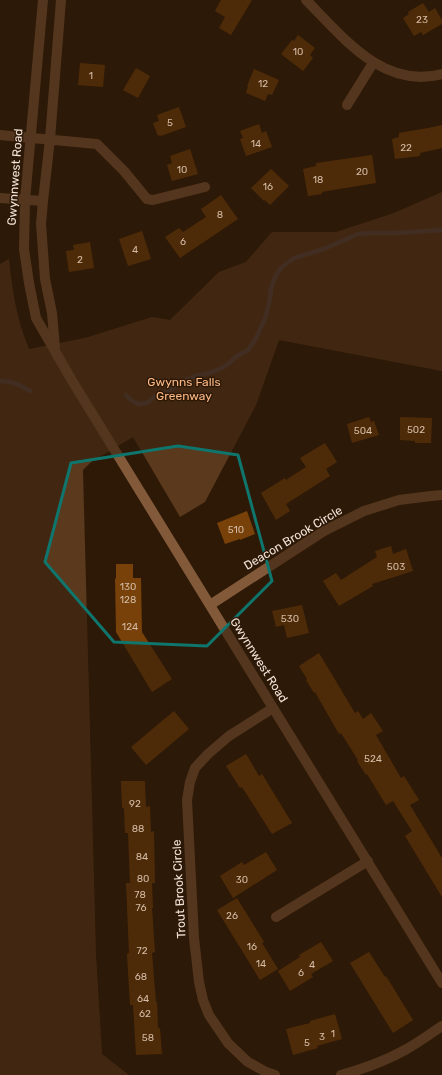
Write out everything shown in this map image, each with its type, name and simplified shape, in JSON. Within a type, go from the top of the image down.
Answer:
[{"type":"street","name":"Gwynnwest Road","points":[[44,0],[25,200],[24,249],[36,318],[71,379],[442,983]]},
{"type":"street","name":"Gwynnwest Road","points":[[55,350],[52,313],[45,279],[41,224],[50,140],[61,0]]},
{"type":"street","points":[[306,0],[350,44],[373,63],[403,76],[434,77],[442,74]]},
{"type":"street","points":[[347,105],[373,63]]},
{"type":"street","points":[[0,135],[97,144],[124,171],[147,199],[153,200],[205,187]]},
{"type":"street","points":[[0,198],[43,201]]},
{"type":"street","name":"Deacon Brook Circle","points":[[210,605],[324,531],[364,511],[399,500],[442,495]]},
{"type":"street","name":"Trout Brook Circle","points":[[273,708],[229,736],[208,754],[195,768],[190,782],[187,800],[194,938],[199,982],[203,1000],[209,1015],[228,1043],[248,1062],[266,1072],[275,1075]]},
{"type":"street","points":[[276,917],[368,862]]},
{"type":"street","points":[[341,1075],[382,1061],[406,1049],[442,1026]]},
{"type":"highlighted area","points":[[178,446],[238,455],[272,581],[207,646],[114,642],[45,562],[71,463]]},
{"type":"green space","name":"Gwynns Falls Greenway","points":[[442,192],[442,371],[279,340],[256,405],[205,502],[180,517],[133,437],[91,462],[83,470],[96,955],[102,1054],[129,1075],[0,1075],[0,264],[9,259],[16,305],[21,327],[29,349],[85,338],[152,317],[170,320],[219,272],[246,262],[272,232],[336,232],[394,213]]},
{"type":"building","points":[[221,0],[252,0],[231,35],[219,28],[225,17],[215,11]]},
{"type":"building","points":[[423,3],[429,12],[435,8],[442,20],[442,24],[423,35],[421,32],[414,36],[403,18],[409,14],[408,12]]},
{"type":"building","points":[[298,35],[315,48],[310,55],[313,58],[303,71],[281,54]]},
{"type":"building","points":[[80,63],[105,65],[103,87],[78,85]]},
{"type":"building","points":[[136,68],[150,76],[138,98],[123,90]]},
{"type":"building","points":[[254,69],[279,80],[272,95],[268,94],[265,101],[246,93],[247,86]]},
{"type":"building","points":[[179,107],[186,127],[158,136],[153,123],[159,121],[157,115]]},
{"type":"building","points":[[259,124],[262,133],[266,131],[272,147],[246,156],[240,139],[243,138],[240,131]]},
{"type":"building","points":[[442,125],[442,148],[420,153],[420,156],[395,159],[392,139],[399,137],[399,133]]},
{"type":"building","points":[[190,149],[198,174],[172,181],[167,165],[172,163],[170,156]]},
{"type":"building","points":[[372,155],[376,183],[322,192],[322,194],[308,196],[303,169],[316,166],[316,163]]},
{"type":"building","points":[[271,169],[289,186],[270,205],[251,188]]},
{"type":"building","points":[[221,195],[238,219],[180,258],[165,237],[179,228],[183,232],[206,217],[201,209]]},
{"type":"building","points":[[142,231],[151,259],[128,266],[119,239]]},
{"type":"building","points":[[90,242],[94,268],[69,272],[66,251],[74,250],[73,245]]},
{"type":"building","points":[[369,417],[371,422],[374,421],[379,435],[352,443],[347,424]]},
{"type":"building","points":[[400,417],[432,418],[431,443],[415,443],[415,441],[400,440]]},
{"type":"building","points":[[325,443],[337,462],[326,469],[330,476],[286,504],[290,511],[276,520],[261,493],[285,478],[286,480],[306,467],[300,458]]},
{"type":"building","points":[[247,511],[255,534],[225,544],[217,523]]},
{"type":"building","points":[[391,546],[393,554],[406,549],[413,571],[372,584],[373,586],[339,606],[323,581],[336,573],[341,580],[377,557],[375,551]]},
{"type":"building","points":[[116,564],[133,564],[133,578],[141,578],[142,632],[172,679],[152,692],[116,632]]},
{"type":"building","points":[[302,605],[309,633],[287,638],[284,625],[276,627],[272,611]]},
{"type":"building","points":[[319,653],[355,713],[358,711],[363,719],[371,713],[383,731],[376,735],[401,778],[404,776],[419,800],[410,805],[442,858],[442,897],[405,836],[412,831],[393,801],[386,805],[357,761],[358,760],[341,733],[339,734],[315,692],[314,693],[306,680],[307,679],[299,666]]},
{"type":"building","points":[[174,711],[189,729],[146,765],[131,747]]},
{"type":"building","points":[[246,754],[259,776],[262,774],[292,823],[272,834],[242,787],[240,788],[226,766]]},
{"type":"building","points":[[121,781],[145,781],[146,807],[150,806],[151,832],[154,831],[155,883],[152,883],[152,908],[155,952],[152,953],[158,1028],[160,1028],[162,1054],[136,1055],[133,1005],[130,1005],[127,954],[129,953],[126,883],[130,883],[128,833],[125,833]]},
{"type":"building","points":[[266,852],[277,870],[233,898],[220,876],[242,862],[244,865]]},
{"type":"building","points":[[237,898],[264,942],[262,943],[278,969],[260,980],[217,910]]},
{"type":"building","points":[[321,942],[333,961],[311,974],[313,977],[290,991],[278,971],[300,957],[299,955]]},
{"type":"building","points":[[369,952],[385,977],[386,976],[413,1020],[393,1033],[350,963]]},
{"type":"building","points":[[335,1014],[342,1039],[293,1055],[286,1029],[310,1023],[310,1021]]},
{"type":"waterway","points":[[126,395],[138,404],[147,403],[154,397],[172,389],[185,380],[210,373],[224,367],[237,356],[248,350],[255,340],[265,319],[271,288],[276,275],[282,267],[294,258],[324,249],[358,234],[442,230]]},
{"type":"waterway","points":[[0,381],[12,382],[30,391]]}]
